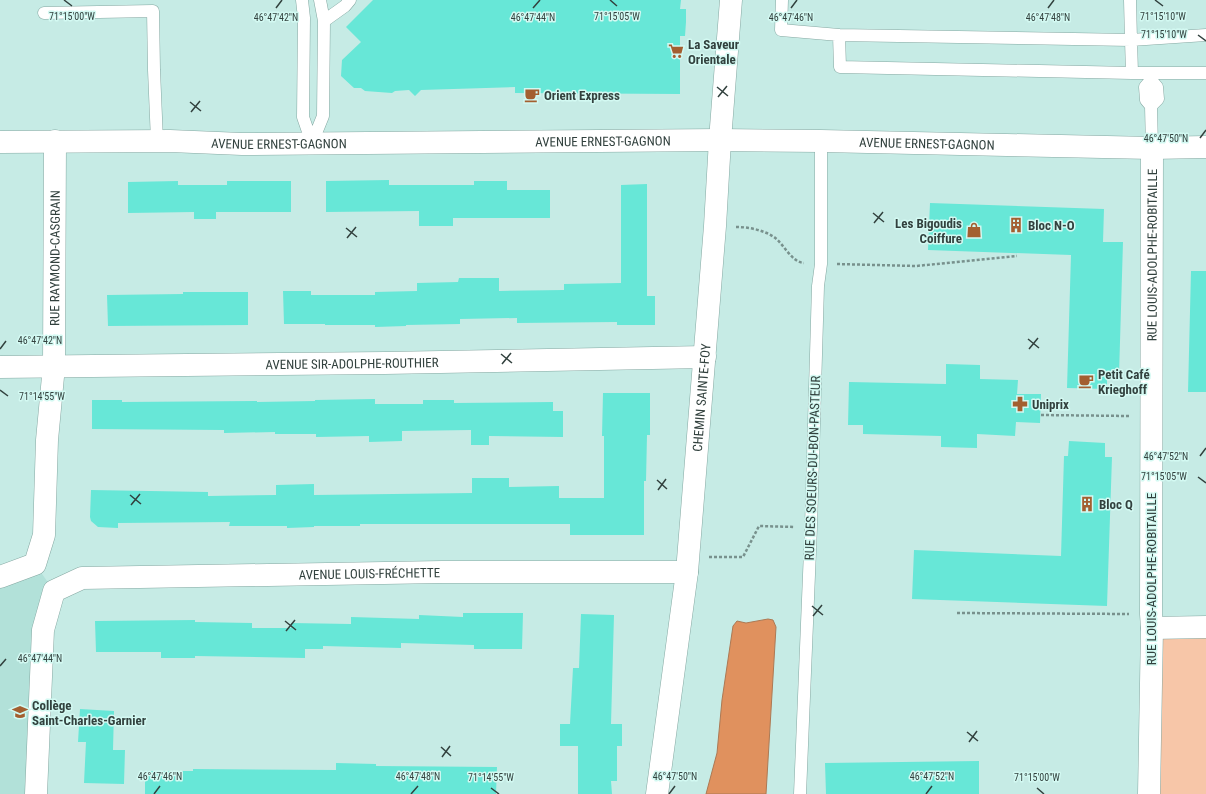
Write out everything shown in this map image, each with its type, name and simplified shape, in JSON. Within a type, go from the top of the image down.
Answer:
[{"type":"street","name":"CHEMIN SAINTE-FOY","points":[[657,794],[687,572],[705,357],[731,0]]},
{"type":"street","name":"AVENUE ERNEST-GAGNON","points":[[0,142],[157,141],[242,144],[720,140],[1152,148],[1206,147]]},
{"type":"street","name":"RUE RAYMOND-CASGRAIN","points":[[0,577],[35,564],[44,535],[47,440],[54,366],[55,142]]},
{"type":"street","name":"RUE LOUIS-ADOLPHE-ROBITAILLE","points":[[1149,794],[1152,148]]},
{"type":"street","name":"AVENUE SIR-ADOLPHE-ROUTHIER","points":[[0,367],[503,362],[705,357]]},
{"type":"street","name":"AVENUE LOUIS-FRÉCHETTE","points":[[36,794],[43,630],[54,591],[82,578],[442,572],[687,572]]},
{"type":"street","points":[[1151,621],[1206,627]]},
{"type":"lane","points":[[302,0],[304,18],[303,117],[312,143]]},
{"type":"lane","points":[[312,143],[323,116],[324,21],[320,0]]},
{"type":"lane","points":[[324,21],[345,6],[350,0]]},
{"type":"lane","points":[[782,0],[781,30],[839,35],[1131,40],[1206,35]]},
{"type":"lane","points":[[1130,0],[1132,73]]},
{"type":"lane","points":[[44,13],[153,11],[157,141]]},
{"type":"lane","points":[[839,35],[840,67],[1132,73],[1151,76],[1206,73]]},
{"type":"lane","points":[[1151,76],[1157,87],[1158,99],[1150,106],[1152,148]]},
{"type":"lane","name":"RUE DES SOEURS-DU-BON-PASTEUR","points":[[800,794],[811,526],[818,294],[821,264],[820,141]]},
{"type":"path","points":[[715,226],[745,227],[761,231],[775,238],[788,253],[800,263],[916,266],[1017,256]]},
{"type":"path","points":[[1041,415],[1114,416]]},
{"type":"path","points":[[708,557],[743,557],[759,526],[811,526]]},
{"type":"path","points":[[957,613],[1151,621]]},
{"type":"shaded area","name":"Collège Saint-Charles-Garnier","points":[[35,564],[54,591],[37,794],[0,794],[0,577]]},
{"type":"shaded area","points":[[768,619],[773,620],[776,627],[766,794],[706,794],[717,753],[722,700],[733,626],[737,621],[746,623]]},
{"type":"shaded area","points":[[1152,628],[1206,628],[1206,794],[1149,794]]},
{"type":"building","points":[[373,0],[681,0],[680,9],[686,9],[686,22],[685,36],[680,36],[680,94],[515,93],[515,87],[421,90],[415,96],[409,90],[395,91],[392,93],[365,91],[361,88],[354,88],[341,76],[342,60],[361,42],[346,27]]},
{"type":"building","points":[[389,180],[389,185],[474,185],[474,181],[507,181],[507,190],[550,190],[550,218],[453,218],[453,226],[419,226],[419,211],[326,212],[326,181]]},
{"type":"building","points":[[178,181],[178,185],[227,185],[227,181],[291,181],[291,212],[216,212],[216,219],[194,219],[194,212],[128,213],[128,182]]},
{"type":"building","points":[[647,184],[647,296],[655,296],[655,325],[617,325],[617,322],[517,323],[517,318],[460,319],[460,324],[375,327],[375,325],[284,324],[283,291],[311,291],[311,295],[375,295],[375,292],[417,291],[417,283],[458,282],[459,278],[499,278],[499,291],[564,290],[564,284],[621,283],[621,185]]},
{"type":"building","points":[[930,203],[1104,209],[1103,242],[1123,242],[1119,375],[1107,375],[1107,389],[1067,388],[1071,255],[928,250]]},
{"type":"building","points":[[1191,271],[1206,271],[1206,392],[1188,392]]},
{"type":"building","points":[[183,292],[248,292],[248,325],[108,326],[107,295],[183,294]]},
{"type":"building","points":[[946,364],[980,365],[980,379],[1018,380],[1017,394],[1041,394],[1040,423],[1016,422],[1015,436],[977,434],[977,448],[941,447],[941,436],[863,434],[863,425],[848,425],[849,382],[946,384]]},
{"type":"building","points":[[603,393],[650,393],[650,435],[647,435],[646,481],[644,481],[644,535],[570,535],[570,524],[360,524],[360,526],[314,526],[287,528],[287,526],[229,526],[230,522],[118,523],[118,528],[98,527],[91,521],[90,517],[91,490],[208,492],[208,496],[276,495],[276,485],[314,484],[314,495],[472,493],[472,478],[509,478],[509,487],[559,486],[559,498],[604,498],[604,436],[602,436]]},
{"type":"building","points":[[375,399],[375,404],[423,404],[423,400],[454,400],[454,403],[553,402],[553,411],[563,411],[563,437],[489,436],[489,445],[471,445],[471,430],[402,431],[402,441],[369,442],[369,436],[316,437],[316,434],[275,434],[275,432],[224,433],[224,430],[92,429],[92,400],[122,400],[122,402],[257,402]]},
{"type":"building","name":"Bloc Q","points":[[1069,441],[1105,443],[1105,457],[1112,457],[1107,606],[912,599],[914,550],[1061,556],[1064,456],[1068,456]]},
{"type":"building","points":[[463,613],[523,613],[522,649],[474,649],[474,645],[401,643],[401,648],[323,646],[323,649],[305,649],[305,658],[195,656],[195,658],[161,658],[161,652],[96,652],[95,621],[195,620],[195,622],[252,623],[252,628],[291,628],[291,623],[351,624],[351,617],[419,619],[419,615],[463,617]]},
{"type":"building","points":[[581,614],[614,615],[611,724],[622,724],[622,746],[617,746],[617,781],[611,781],[612,794],[578,794],[578,746],[560,746],[560,724],[570,724],[573,668],[579,668]]},
{"type":"building","points":[[80,709],[114,711],[113,750],[125,750],[124,784],[84,783],[86,742],[78,742]]},
{"type":"building","points":[[979,761],[979,794],[826,794],[825,763]]},
{"type":"building","points":[[336,763],[376,764],[376,766],[497,767],[496,794],[145,794],[145,771],[193,771],[193,769],[336,770]]},
{"type":"place","name":"La Saveur Orientale","points":[[676,51]]},
{"type":"place","name":"Orient Express","points":[[532,95]]},
{"type":"place","name":"Bloc N-O","points":[[1016,225]]},
{"type":"place","name":"Les Bigoudis Coiffure","points":[[974,230]]},
{"type":"place","name":"Petit Café Krieghoff","points":[[1086,381]]},
{"type":"place","name":"Uniprix","points":[[1020,404]]},
{"type":"place","name":"Bloc Q","points":[[1087,504]]},
{"type":"place","name":"Collège Saint-Charles-Garnier","points":[[20,712]]}]
